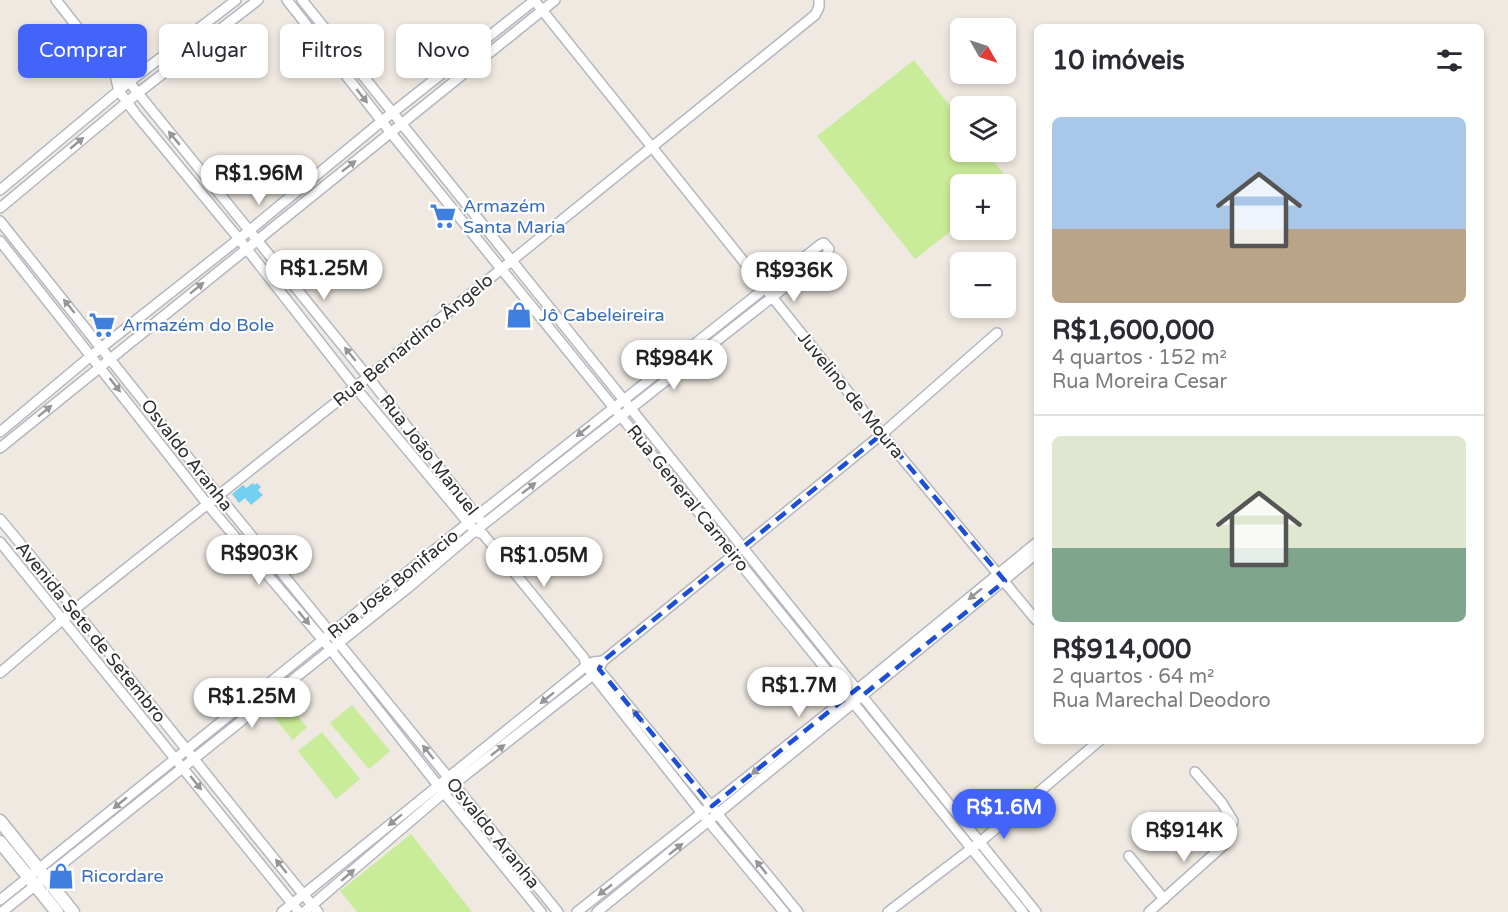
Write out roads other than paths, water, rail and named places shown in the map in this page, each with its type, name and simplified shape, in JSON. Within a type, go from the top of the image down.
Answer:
[{"type":"street","name":"Rua João Manuel","points":[[56,0],[75,24]]},
{"type":"street","points":[[205,24],[236,0]]},
{"type":"street","points":[[227,24],[258,0]]},
{"type":"street","name":"Rua General Carneiro","points":[[287,0],[306,24]]},
{"type":"street","name":"Rua General Carneiro","points":[[302,0],[321,24]]},
{"type":"street","points":[[491,35],[534,0]]},
{"type":"street","name":"Juvelino de Moura","points":[[534,0],[882,434],[1034,617]]},
{"type":"street","points":[[491,53],[555,0]]},
{"type":"street","name":"Rua Bernardino Ângelo","points":[[0,673],[75,609],[368,377],[815,15],[819,1]]},
{"type":"street","points":[[0,190],[159,59]]},
{"type":"street","points":[[0,208],[159,77]]},
{"type":"street","name":"Rua João Manuel","points":[[116,78],[119,91],[126,102],[239,238],[354,387],[477,526],[798,912]]},
{"type":"street","name":"Rua João Manuel","points":[[121,78],[129,82],[368,377],[422,447],[477,526]]},
{"type":"street","name":"Rua General Carneiro","points":[[348,78],[411,159],[1022,910]]},
{"type":"street","name":"Rua General Carneiro","points":[[365,78],[1036,912]]},
{"type":"street","points":[[11,439],[2,431],[437,78]]},
{"type":"street","points":[[0,448],[460,78]]},
{"type":"street","points":[[411,159],[423,149]]},
{"type":"street","points":[[47,151],[56,161]]},
{"type":"street","points":[[195,186],[206,177]]},
{"type":"street","points":[[315,177],[323,186]]},
{"type":"street","points":[[437,191],[449,182]]},
{"type":"street","points":[[467,228],[479,219]]},
{"type":"street","name":"Osvaldo Aranha","points":[[0,221],[219,496],[558,912]]},
{"type":"street","name":"Osvaldo Aranha","points":[[0,241],[208,505],[323,640],[541,912]]},
{"type":"street","name":"Rua José Bonifacio","points":[[0,900],[36,877],[147,796],[180,763],[186,751],[323,640],[401,577],[477,526],[622,416],[769,292],[821,244],[828,245],[830,249],[827,254],[769,292],[614,407],[477,526],[409,587],[193,760],[180,763],[141,786],[36,877],[2,912]]},
{"type":"street","points":[[284,296],[296,287]]},
{"type":"street","points":[[526,299],[538,292]]},
{"type":"street","points":[[170,293],[178,303]]},
{"type":"street","points":[[558,338],[568,331]]},
{"type":"street","points":[[302,912],[315,909],[441,789],[519,720],[743,549],[882,434],[998,333]]},
{"type":"street","points":[[585,371],[595,364]]},
{"type":"street","points":[[642,441],[652,435]]},
{"type":"street","points":[[412,455],[422,447]]},
{"type":"street","points":[[671,477],[681,471]]},
{"type":"street","points":[[702,515],[712,510]]},
{"type":"street","name":"Avenida Sete de Setembro","points":[[0,519],[315,909]]},
{"type":"street","name":"Avenida Sete de Setembro","points":[[0,542],[292,904],[302,912]]},
{"type":"street","points":[[1003,578],[1034,545]]},
{"type":"street","points":[[578,912],[702,813],[715,810],[1034,555]]},
{"type":"street","points":[[401,577],[409,587]]},
{"type":"street","points":[[757,584],[766,577]]},
{"type":"street","points":[[785,619],[795,612]]},
{"type":"street","points":[[813,653],[824,646]]},
{"type":"street","name":"Rua João Manuel","points":[[593,665],[650,747],[784,912]]},
{"type":"street","points":[[451,780],[525,728],[593,665]]},
{"type":"street","points":[[519,720],[525,728]]},
{"type":"street","points":[[877,732],[887,725]]},
{"type":"street","points":[[650,747],[658,741]]},
{"type":"street","points":[[888,912],[972,849],[1095,744]]},
{"type":"street","points":[[902,763],[912,756]]},
{"type":"street","points":[[1149,912],[1224,845],[1233,821],[1195,772]]},
{"type":"street","points":[[141,786],[147,796]]},
{"type":"street","points":[[928,795],[937,788]]},
{"type":"street","points":[[282,912],[441,789]]},
{"type":"street","points":[[597,912],[710,822],[715,810]]},
{"type":"street","points":[[0,821],[57,912]]},
{"type":"street","points":[[0,842],[73,912]]},
{"type":"street","points":[[1129,856],[1164,899]]},
{"type":"street","points":[[991,872],[999,866]]},
{"type":"street","points":[[767,892],[776,884]]},
{"type":"street","points":[[1022,910],[1029,903]]},
{"type":"water","points":[[253,483],[261,487],[258,490],[263,495],[251,505],[245,498],[239,503],[232,494],[243,485],[246,488]]},
{"type":"place","name":"Armazém Santa Maria","points":[[443,216]]},
{"type":"place","name":"Jô Cabeleireira","points":[[519,315]]},
{"type":"place","name":"Armazém do Bole","points":[[102,325]]},
{"type":"place","name":"Ricordare","points":[[61,876]]}]
